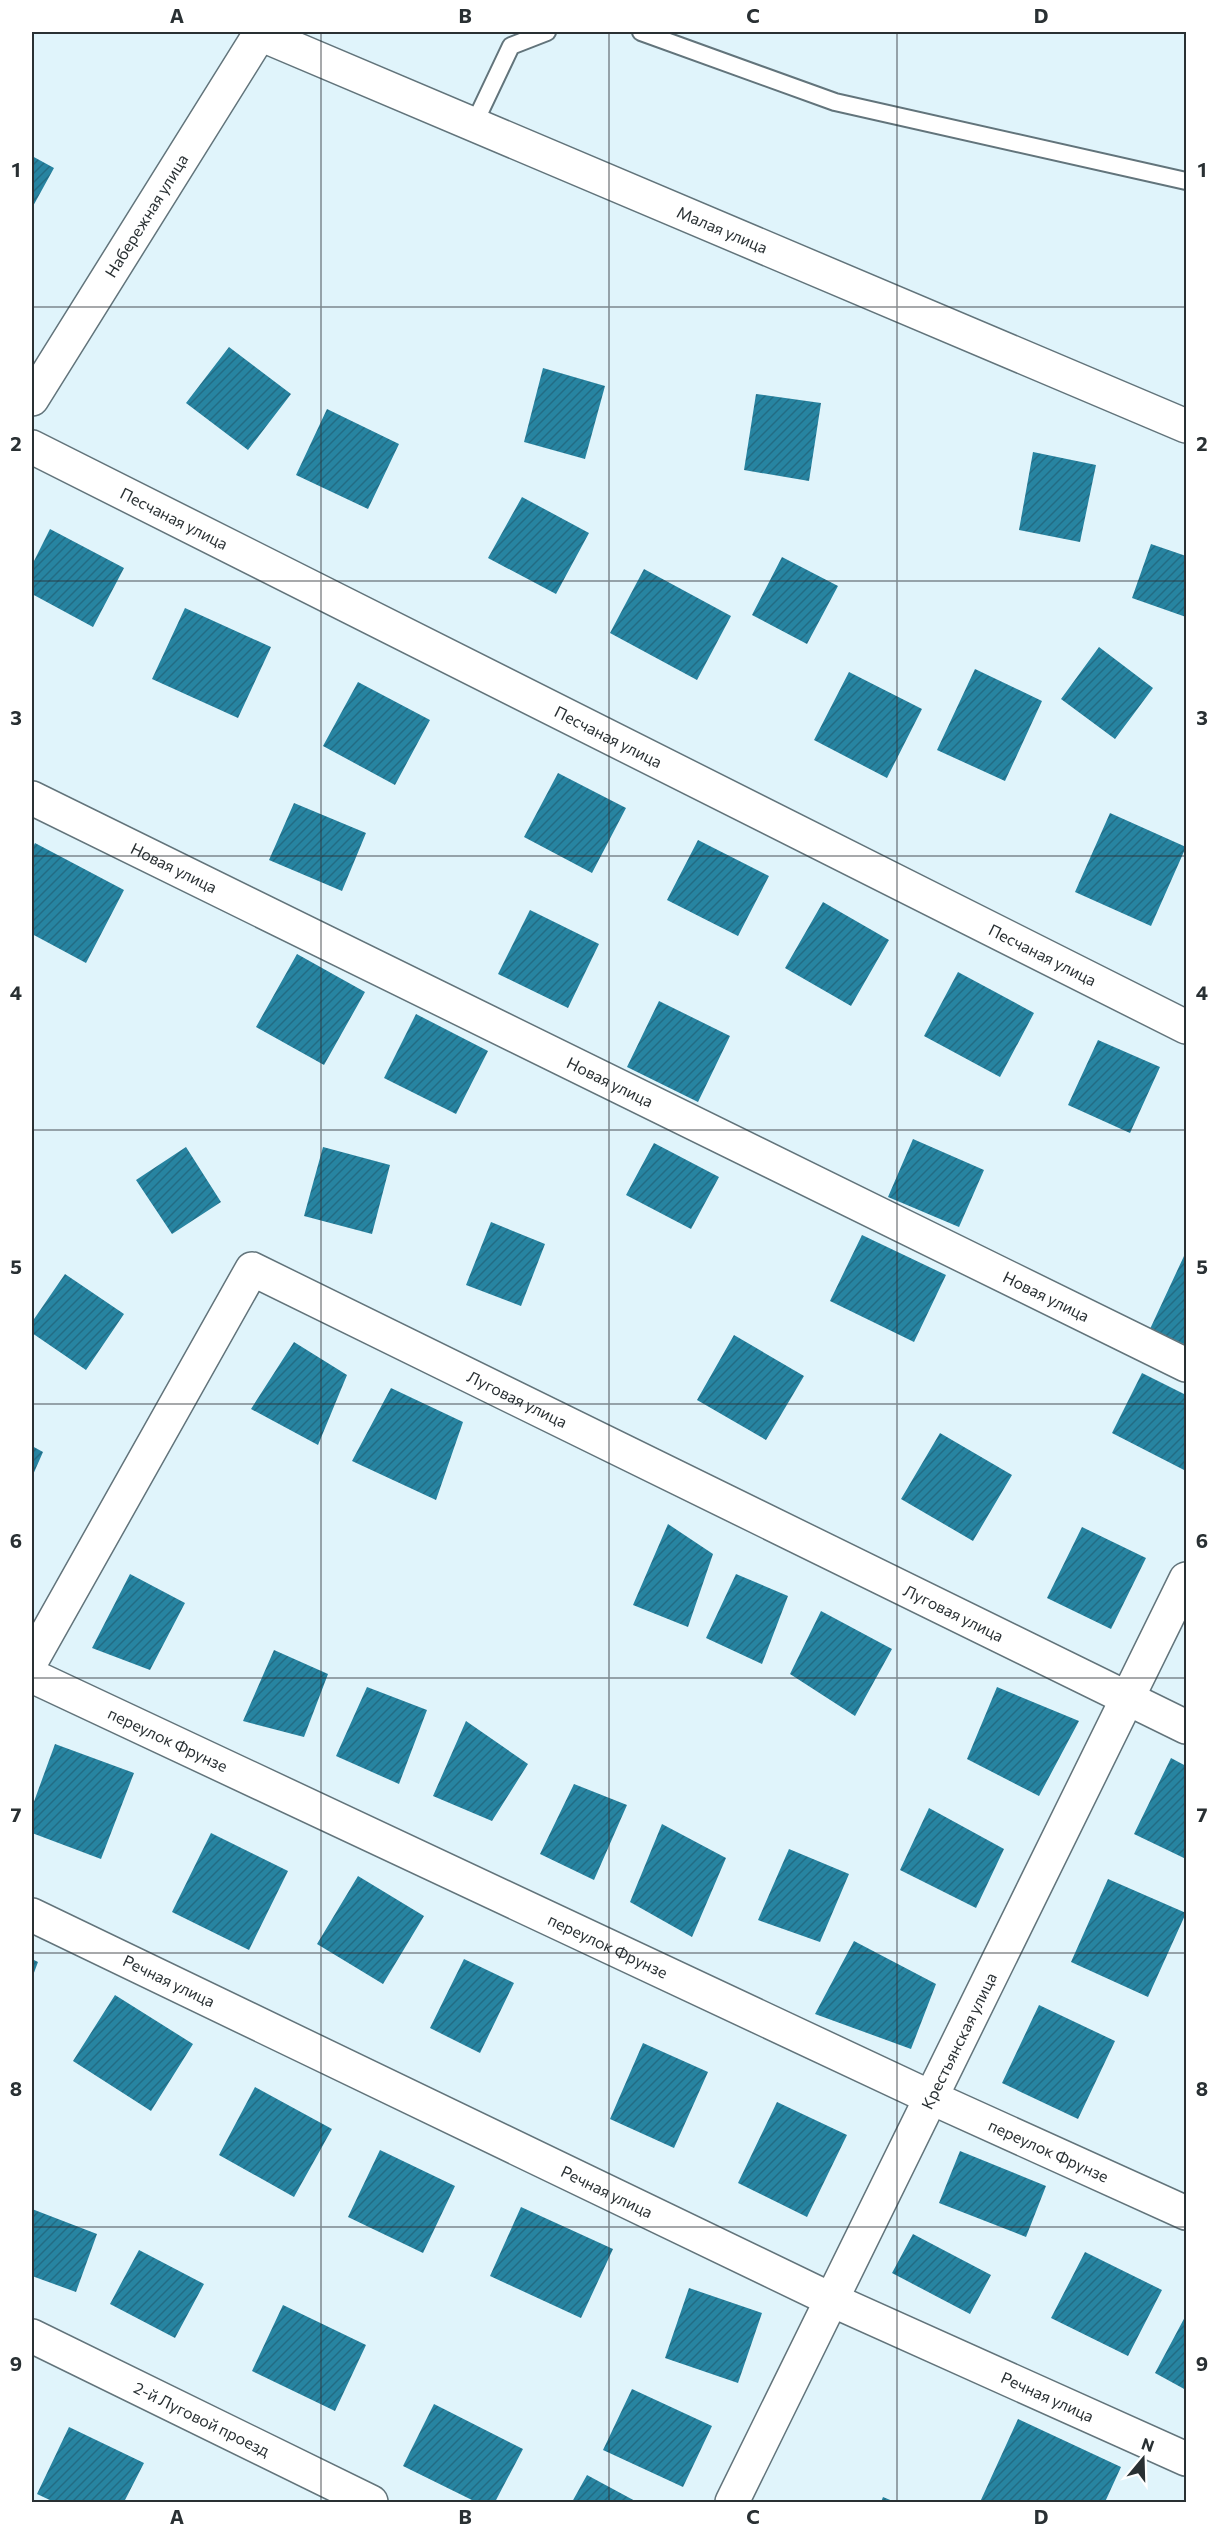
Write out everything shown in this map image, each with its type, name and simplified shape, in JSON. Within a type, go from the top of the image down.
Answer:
[{"type":"street","name":"Малая улица","points":[[261,33],[1186,426]]},
{"type":"street","name":"Набережная улица","points":[[32,399],[261,33]]},
{"type":"street","name":"Песчаная улица","points":[[32,447],[1186,1027]]},
{"type":"street","name":"Новая улица","points":[[32,798],[1186,1365]]},
{"type":"street","name":"Луговая улица","points":[[32,1660],[252,1269],[1186,1727]]},
{"type":"street","name":"Крестьянская улица","points":[[732,2502],[1186,1579]]},
{"type":"street","name":"переулок Фрунзе","points":[[32,1676],[932,2098],[1186,2213]]},
{"type":"street","name":"Речная улица","points":[[32,1915],[832,2300],[1186,2460]]},
{"type":"street","name":"2-й Луговой проезд","points":[[32,2336],[371,2502]]},
{"type":"lane","points":[[474,124],[511,46],[547,32]]},
{"type":"lane","points":[[640,32],[835,102],[1186,181]]},
{"type":"building","points":[[32,156],[54,168],[32,208]]},
{"type":"building","points":[[229,347],[291,394],[248,450],[186,403]]},
{"type":"building","points":[[543,368],[605,386],[585,459],[524,442]]},
{"type":"building","points":[[756,394],[821,403],[809,481],[744,470]]},
{"type":"building","points":[[327,409],[399,444],[368,509],[296,475]]},
{"type":"building","points":[[1033,452],[1096,465],[1080,542],[1019,530]]},
{"type":"building","points":[[522,497],[589,533],[556,594],[488,558]]},
{"type":"building","points":[[50,529],[124,568],[93,627],[32,594],[32,565]]},
{"type":"building","points":[[1151,544],[1186,556],[1186,617],[1132,598]]},
{"type":"building","points":[[782,557],[838,586],[807,644],[752,615]]},
{"type":"building","points":[[644,569],[731,616],[697,680],[610,633]]},
{"type":"building","points":[[185,608],[271,647],[238,718],[152,679]]},
{"type":"building","points":[[1099,647],[1153,688],[1115,739],[1061,699]]},
{"type":"building","points":[[975,669],[1042,701],[1005,781],[937,750]]},
{"type":"building","points":[[849,672],[922,709],[887,778],[814,740]]},
{"type":"building","points":[[358,682],[430,720],[395,785],[323,746]]},
{"type":"building","points":[[558,773],[626,808],[592,873],[524,837]]},
{"type":"building","points":[[294,803],[366,833],[342,891],[269,860]]},
{"type":"building","points":[[1110,813],[1186,847],[1151,926],[1075,892]]},
{"type":"building","points":[[698,840],[769,876],[738,936],[667,900]]},
{"type":"building","points":[[35,843],[124,890],[86,963],[32,934],[32,849]]},
{"type":"building","points":[[823,902],[889,940],[851,1006],[785,968]]},
{"type":"building","points":[[530,910],[599,944],[568,1008],[498,974]]},
{"type":"building","points":[[297,954],[365,992],[324,1065],[256,1027]]},
{"type":"building","points":[[958,972],[1034,1013],[1000,1077],[924,1036]]},
{"type":"building","points":[[659,1001],[730,1036],[698,1102],[627,1067]]},
{"type":"building","points":[[416,1014],[488,1051],[456,1114],[384,1078]]},
{"type":"building","points":[[1098,1040],[1160,1067],[1130,1133],[1068,1105]]},
{"type":"building","points":[[913,1139],[984,1170],[959,1227],[888,1197]]},
{"type":"building","points":[[654,1143],[719,1177],[691,1229],[626,1195]]},
{"type":"building","points":[[186,1147],[221,1202],[172,1234],[136,1180]]},
{"type":"building","points":[[323,1147],[390,1165],[372,1234],[304,1216]]},
{"type":"building","points":[[491,1222],[545,1244],[521,1306],[466,1285]]},
{"type":"building","points":[[862,1235],[946,1275],[914,1342],[830,1301]]},
{"type":"building","points":[[1184,1256],[1186,1257],[1186,1345],[1150,1329]]},
{"type":"building","points":[[65,1274],[124,1314],[86,1370],[32,1333],[32,1322]]},
{"type":"building","points":[[734,1335],[804,1376],[766,1440],[697,1400]]},
{"type":"building","points":[[294,1342],[347,1375],[318,1445],[251,1409]]},
{"type":"building","points":[[1142,1373],[1186,1395],[1186,1471],[1112,1433]]},
{"type":"building","points":[[391,1388],[463,1422],[436,1500],[352,1461]]},
{"type":"building","points":[[940,1433],[1012,1475],[973,1541],[901,1499]]},
{"type":"building","points":[[32,1446],[43,1452],[32,1477]]},
{"type":"building","points":[[668,1524],[713,1554],[688,1627],[633,1605]]},
{"type":"building","points":[[1082,1527],[1146,1558],[1111,1629],[1047,1598]]},
{"type":"building","points":[[130,1574],[185,1603],[150,1670],[92,1648]]},
{"type":"building","points":[[736,1574],[788,1596],[762,1664],[706,1638]]},
{"type":"building","points":[[821,1611],[892,1649],[855,1716],[790,1674]]},
{"type":"building","points":[[274,1650],[328,1674],[304,1737],[243,1721]]},
{"type":"building","points":[[367,1687],[427,1710],[399,1784],[336,1756]]},
{"type":"building","points":[[997,1687],[1079,1721],[1039,1796],[967,1759]]},
{"type":"building","points":[[466,1721],[528,1764],[492,1821],[433,1796]]},
{"type":"building","points":[[55,1744],[134,1773],[101,1859],[32,1833],[32,1807]]},
{"type":"building","points":[[1171,1758],[1186,1766],[1186,1859],[1134,1834]]},
{"type":"building","points":[[574,1784],[627,1805],[594,1880],[540,1854]]},
{"type":"building","points":[[929,1808],[1004,1849],[976,1908],[900,1870]]},
{"type":"building","points":[[662,1824],[726,1858],[692,1937],[630,1902]]},
{"type":"building","points":[[211,1833],[288,1871],[249,1950],[172,1912]]},
{"type":"building","points":[[789,1849],[849,1874],[820,1942],[758,1920]]},
{"type":"building","points":[[358,1876],[424,1916],[383,1984],[317,1944]]},
{"type":"building","points":[[1108,1879],[1186,1913],[1148,1997],[1071,1962]]},
{"type":"building","points":[[854,1941],[936,1984],[911,2049],[815,2014]]},
{"type":"building","points":[[32,1959],[38,1962],[32,1978]]},
{"type":"building","points":[[464,1959],[514,1983],[480,2053],[430,2028]]},
{"type":"building","points":[[115,1995],[193,2044],[151,2111],[73,2061]]},
{"type":"building","points":[[1039,2005],[1115,2041],[1078,2119],[1002,2083]]},
{"type":"building","points":[[643,2043],[708,2072],[674,2148],[610,2119]]},
{"type":"building","points":[[255,2087],[332,2129],[294,2197],[219,2155]]},
{"type":"building","points":[[777,2102],[847,2135],[807,2217],[738,2183]]},
{"type":"building","points":[[380,2150],[455,2186],[423,2253],[348,2217]]},
{"type":"building","points":[[960,2151],[1046,2186],[1026,2237],[939,2203]]},
{"type":"building","points":[[521,2207],[613,2249],[581,2318],[490,2276]]},
{"type":"building","points":[[32,2209],[97,2234],[76,2292],[32,2276]]},
{"type":"building","points":[[913,2234],[991,2275],[970,2314],[892,2273]]},
{"type":"building","points":[[139,2250],[204,2284],[175,2338],[110,2304]]},
{"type":"building","points":[[1085,2252],[1162,2290],[1128,2356],[1051,2318]]},
{"type":"building","points":[[689,2288],[762,2313],[738,2383],[665,2358]]},
{"type":"building","points":[[283,2305],[366,2345],[335,2411],[252,2371]]},
{"type":"building","points":[[1186,2315],[1186,2390],[1155,2373]]},
{"type":"building","points":[[632,2389],[712,2426],[683,2487],[603,2450]]},
{"type":"building","points":[[434,2404],[523,2449],[495,2502],[476,2502],[403,2466]]},
{"type":"building","points":[[1018,2419],[1121,2467],[1105,2502],[980,2502]]},
{"type":"building","points":[[69,2427],[144,2463],[124,2502],[54,2502],[37,2494]]},
{"type":"building","points":[[587,2475],[637,2502],[572,2502]]},
{"type":"building","points":[[883,2497],[895,2502],[881,2502]]}]
